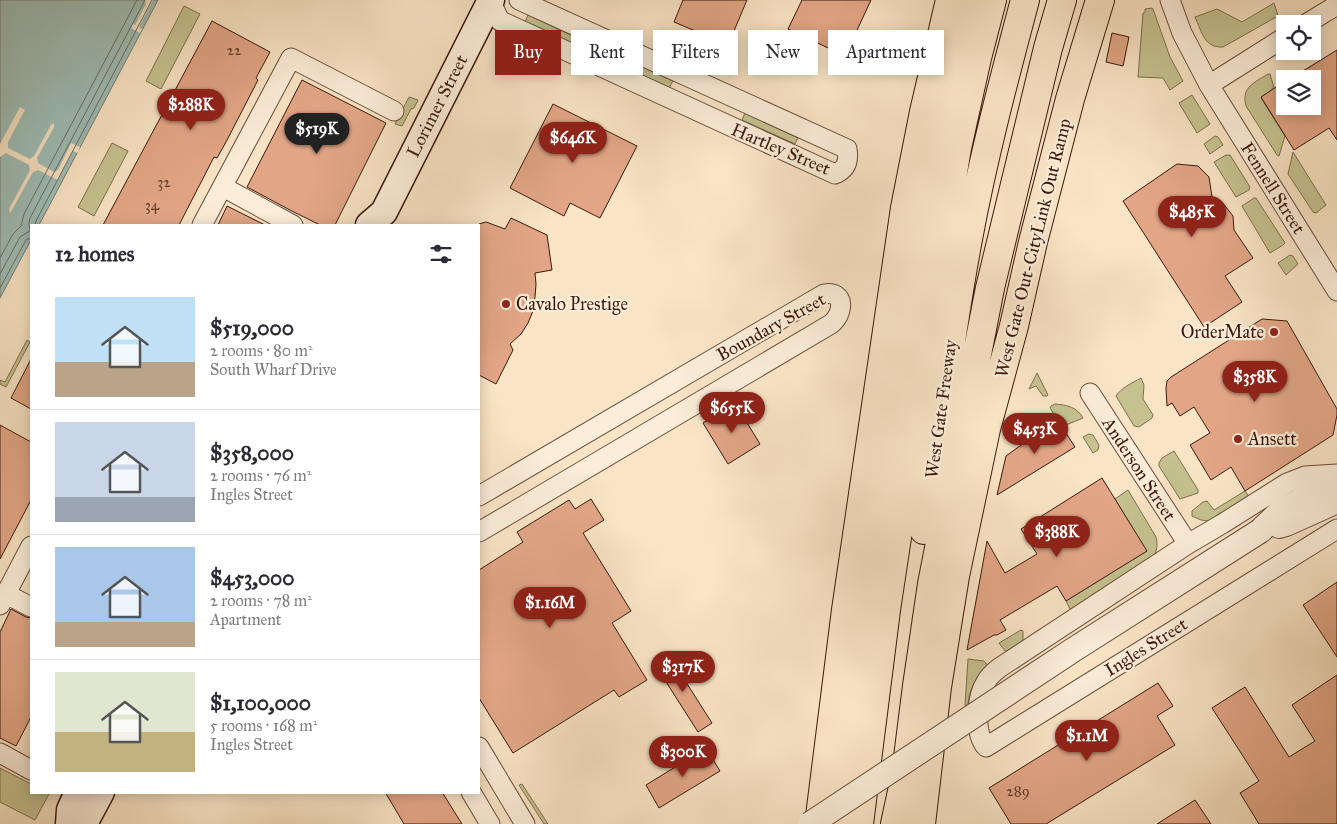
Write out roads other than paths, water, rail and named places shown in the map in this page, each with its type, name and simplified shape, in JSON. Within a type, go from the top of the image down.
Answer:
[{"type":"highway","points":[[804,824],[818,698],[837,559],[884,253],[912,95],[934,0]]},
{"type":"highway","points":[[819,824],[844,619],[905,208],[924,112],[950,0]]},
{"type":"highway","points":[[840,824],[862,641],[926,214],[946,106],[971,0]]},
{"type":"highway","points":[[860,824],[888,600],[945,220],[959,139],[992,0]]},
{"type":"highway","name":"West Gate Freeway","points":[[886,824],[890,771],[901,680],[958,297],[987,148],[1025,0]]},
{"type":"highway","points":[[895,824],[906,772],[916,686],[932,584],[988,296],[1048,48],[1062,0]]},
{"type":"highway","points":[[986,429],[1003,324],[1023,233],[1084,0]]},
{"type":"highway","name":"West Gate Out-CityLink Out Ramp","points":[[921,824],[937,687],[955,576],[986,429],[1014,326],[1033,242],[1068,109],[1100,0]]},
{"type":"main road","name":"Lorimer Street","points":[[379,221],[491,0]]},
{"type":"main road","points":[[69,824],[70,810],[77,794]]},
{"type":"main road","points":[[80,824],[86,820],[100,794]]},
{"type":"street","name":"Hartley Street","points":[[491,0],[500,20],[571,54]]},
{"type":"street","name":"Hartley Street","points":[[519,0],[585,30]]},
{"type":"street","name":"Fennell Street","points":[[1170,0],[1182,33],[1210,86],[1337,291]]},
{"type":"street","points":[[1321,15],[1337,5]]},
{"type":"street","points":[[1210,86],[1276,43]]},
{"type":"street","name":"Hartley Street","points":[[617,75],[835,174],[843,171],[849,158],[847,149],[643,56]]},
{"type":"street","points":[[203,224],[291,58],[394,111]]},
{"type":"street","points":[[707,116],[718,90]]},
{"type":"street","points":[[223,187],[291,224]]},
{"type":"street","name":"Boundary Street","points":[[480,495],[824,294],[835,294],[839,298],[840,312],[831,324],[480,531]]},
{"type":"street","name":"Anderson Street","points":[[1090,393],[1188,544]]},
{"type":"street","name":"Ingles Street","points":[[1337,474],[1315,475],[1296,479],[1188,544],[993,673],[982,688],[979,702],[979,730],[986,747],[1337,529]]},
{"type":"street","name":"Ingles Street","points":[[810,824],[1073,650],[1260,531],[1281,511],[1337,482]]},
{"type":"street","name":"Ingles Street","points":[[1260,531],[1286,524],[1337,501]]},
{"type":"street","points":[[30,548],[3,600],[30,608]]},
{"type":"street","points":[[480,749],[526,824]]},
{"type":"street","points":[[0,754],[30,769]]},
{"type":"street","points":[[480,793],[501,784]]},
{"type":"street","points":[[473,796],[490,824]]},
{"type":"water","points":[[0,0],[158,0],[40,224],[30,224],[30,242],[0,298]]},
{"type":"place","name":"Cavalo Prestige","points":[[506,304]]},
{"type":"place","name":"OrderMate","points":[[1274,332]]},
{"type":"place","name":"Ansett","points":[[1238,439]]}]
